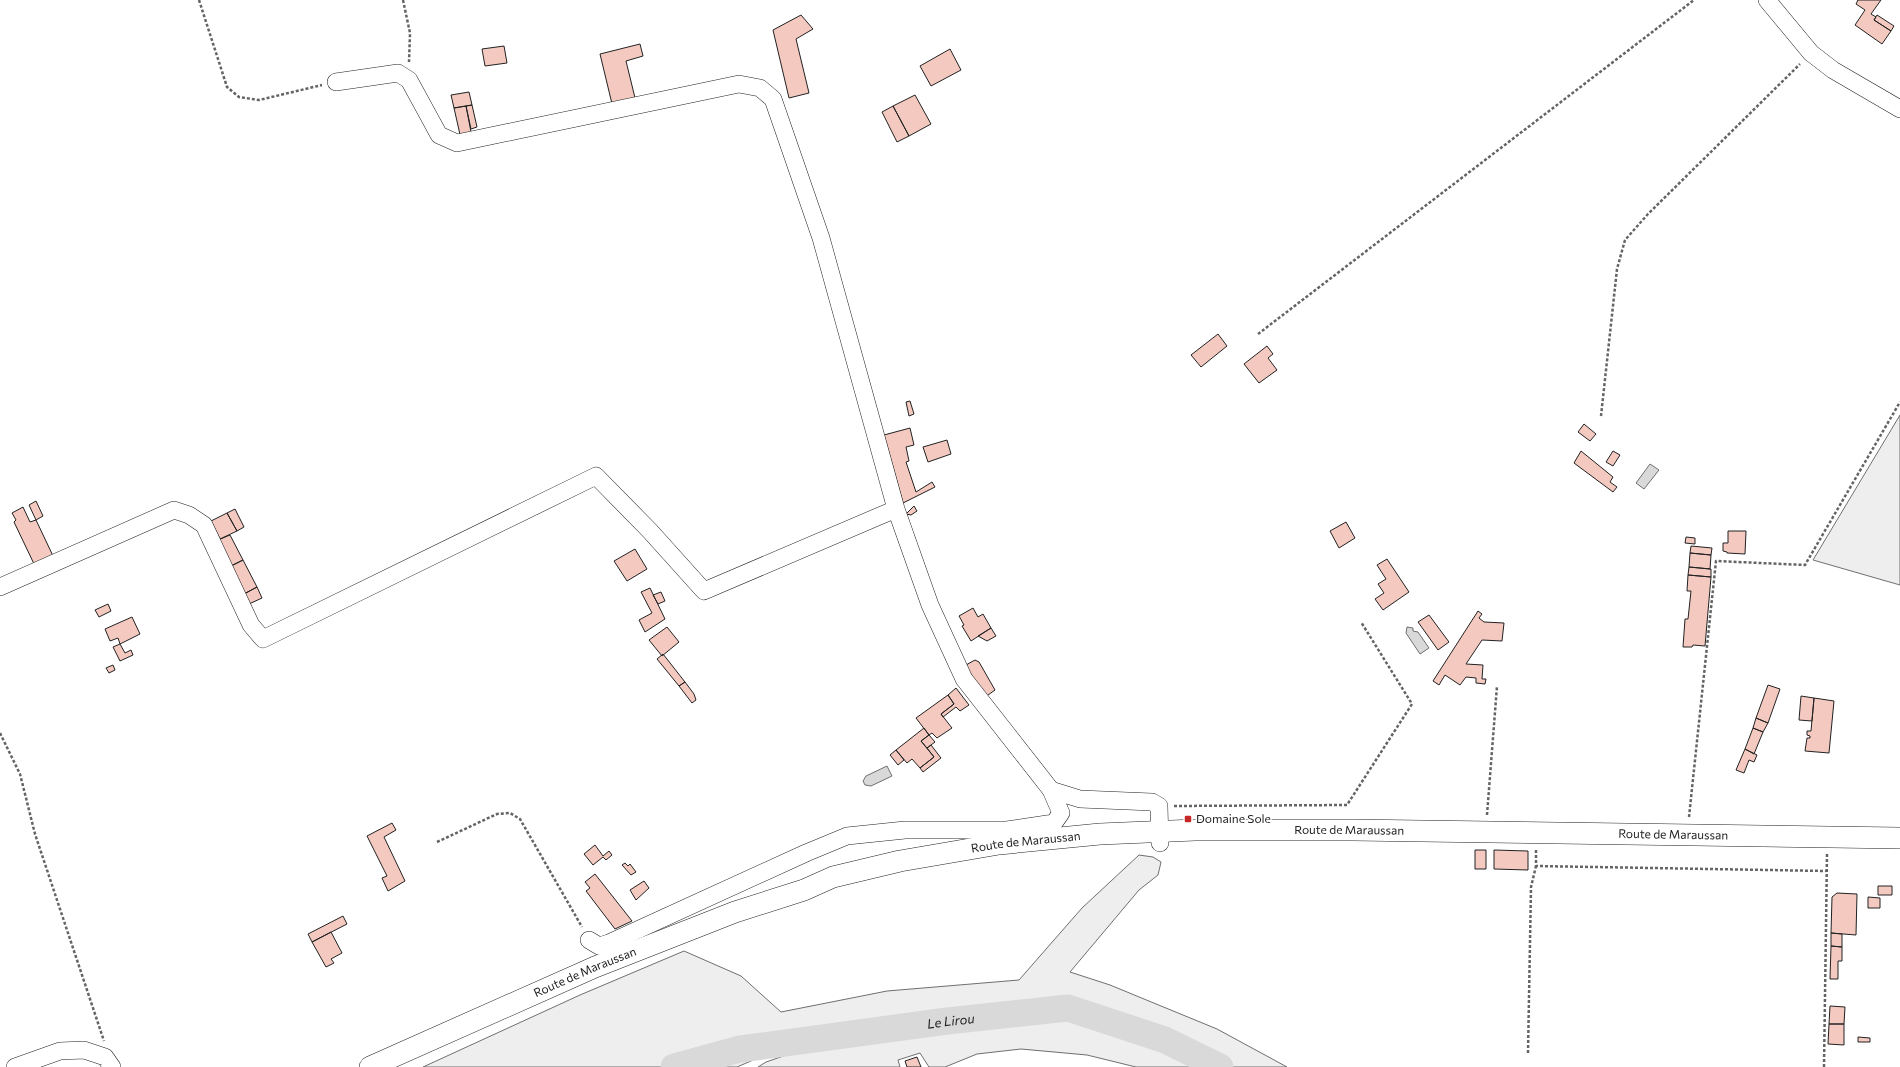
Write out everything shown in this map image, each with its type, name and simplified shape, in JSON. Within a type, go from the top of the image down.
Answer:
[{"type":"main road","name":"Route de Maraussan","points":[[370,1067],[595,967],[735,912],[804,890],[971,860],[1083,848],[1160,837],[1277,830],[1900,838]]},
{"type":"main road","name":"Route de Maraussan","points":[[1160,837],[1900,846]]},
{"type":"street","points":[[1767,0],[1811,52],[1834,70],[1900,109]]},
{"type":"street","points":[[336,82],[398,73],[409,80],[439,135],[457,143],[739,84],[760,88],[773,99],[821,238],[896,509],[930,605],[964,680],[1051,790],[1061,813],[1054,823],[1007,830],[905,830],[847,836],[806,853],[610,943],[599,946],[589,940]]},
{"type":"street","points":[[0,587],[174,510],[190,515],[204,525],[251,625],[262,640],[596,476],[650,531],[704,591],[896,509]]},
{"type":"street","points":[[1051,790],[1080,800],[1152,802],[1159,806],[1160,837]]},
{"type":"street","points":[[15,1067],[60,1051],[84,1050],[109,1062]]},
{"type":"path","points":[[199,0],[227,87],[239,97],[259,100],[336,82]]},
{"type":"path","points":[[403,0],[410,33],[409,80]]},
{"type":"path","points":[[1258,334],[1694,0]]},
{"type":"path","points":[[1601,416],[1617,268],[1625,240],[1648,214],[1811,52]]},
{"type":"path","points":[[1688,835],[1716,561],[1805,565],[1900,402]]},
{"type":"path","points":[[1159,806],[1347,805],[1412,704],[1361,622]]},
{"type":"path","points":[[1485,832],[1497,686]]},
{"type":"path","points":[[0,733],[20,774],[35,834],[104,1040],[109,1062]]},
{"type":"path","points":[[437,842],[497,814],[510,813],[520,819],[589,940]]},
{"type":"path","points":[[1528,1053],[1531,887],[1536,866],[1537,841]]},
{"type":"path","points":[[1824,1067],[1826,871],[1828,845]]},
{"type":"path","points":[[1536,866],[1826,871]]},
{"type":"shaded area","points":[[1900,415],[1900,585],[1813,560]]},
{"type":"shaded area","points":[[1650,464],[1659,470],[1644,489],[1636,483]]},
{"type":"shaded area","points":[[1407,627],[1413,628],[1413,631],[1418,632],[1429,648],[1420,654],[1406,633]]},
{"type":"shaded area","points":[[887,766],[892,776],[871,786],[865,785],[863,781],[866,776]]},
{"type":"shaded area","points":[[1139,855],[1153,857],[1161,862],[1158,875],[1139,890],[1070,972],[1110,985],[1217,1029],[1287,1067],[1136,1067],[1087,1055],[1021,1049],[977,1054],[945,1067],[929,1067],[920,1053],[898,1060],[900,1067],[758,1067],[766,1062],[801,1050],[1058,1009],[1057,1003],[809,1036],[737,1067],[423,1067],[580,995],[684,951],[741,976],[781,1012],[887,991],[1019,980],[1082,908]]},
{"type":"building","points":[[1858,0],[1881,0],[1871,14],[1876,17],[1874,20],[1891,31],[1882,44],[1855,25],[1865,10],[1856,4]]},
{"type":"building","points":[[801,15],[813,29],[796,39],[809,93],[789,98],[773,30]]},
{"type":"building","points":[[1877,15],[1894,26],[1891,31],[1874,20]]},
{"type":"building","points":[[640,44],[643,56],[626,61],[636,102],[613,108],[600,54]]},
{"type":"building","points":[[504,46],[507,63],[485,66],[482,49]]},
{"type":"building","points":[[950,49],[961,70],[931,86],[920,66]]},
{"type":"building","points":[[469,92],[472,105],[454,108],[451,95]]},
{"type":"building","points":[[915,95],[931,124],[909,136],[893,106]]},
{"type":"building","points":[[472,105],[477,127],[471,129],[466,106]]},
{"type":"building","points":[[466,106],[472,137],[461,139],[454,108]]},
{"type":"building","points":[[893,106],[909,136],[897,142],[882,112]]},
{"type":"building","points":[[1218,334],[1227,346],[1201,367],[1191,355]]},
{"type":"building","points":[[1267,346],[1273,354],[1268,358],[1277,370],[1259,383],[1244,364]]},
{"type":"building","points":[[910,401],[914,414],[909,416],[906,402]]},
{"type":"building","points":[[1584,424],[1596,434],[1590,441],[1578,432]]},
{"type":"building","points":[[910,428],[914,445],[906,447],[909,461],[906,462],[916,492],[932,482],[935,487],[903,503],[884,435]]},
{"type":"building","points":[[947,440],[951,454],[928,462],[923,447]]},
{"type":"building","points":[[1581,451],[1613,477],[1610,482],[1617,487],[1613,492],[1574,463]]},
{"type":"building","points":[[1613,451],[1620,455],[1613,466],[1606,462]]},
{"type":"building","points":[[36,501],[43,516],[36,520],[29,505]]},
{"type":"building","points":[[914,506],[917,511],[911,515],[906,514]]},
{"type":"building","points":[[23,507],[30,522],[36,520],[54,558],[35,566],[14,522],[16,520],[12,513]]},
{"type":"building","points":[[235,509],[244,527],[237,531],[227,513]]},
{"type":"building","points":[[227,513],[237,531],[220,539],[211,521]]},
{"type":"building","points":[[1346,522],[1355,538],[1339,548],[1330,531]]},
{"type":"building","points":[[1728,531],[1746,531],[1745,554],[1727,553],[1723,551],[1723,543],[1728,543]]},
{"type":"building","points":[[230,535],[243,560],[231,566],[218,540]]},
{"type":"building","points":[[1686,537],[1695,538],[1695,544],[1685,543]]},
{"type":"building","points":[[1691,546],[1712,548],[1711,555],[1690,553]]},
{"type":"building","points":[[635,549],[647,569],[627,581],[614,561]]},
{"type":"building","points":[[1690,553],[1711,555],[1710,569],[1689,567]]},
{"type":"building","points":[[1387,559],[1409,592],[1383,610],[1375,599],[1384,593],[1378,584],[1386,579],[1377,565]]},
{"type":"building","points":[[243,560],[257,587],[244,594],[231,566]]},
{"type":"building","points":[[1689,567],[1711,569],[1711,577],[1688,575]]},
{"type":"building","points":[[1688,575],[1711,577],[1705,646],[1693,645],[1692,647],[1683,647],[1685,619],[1688,619],[1691,591],[1687,591]]},
{"type":"building","points":[[257,587],[262,598],[249,604],[244,594]]},
{"type":"building","points":[[650,588],[665,619],[645,632],[639,620],[652,613],[641,592]]},
{"type":"building","points":[[661,592],[665,601],[658,604],[653,595]]},
{"type":"building","points":[[108,604],[111,611],[99,617],[95,610]]},
{"type":"building","points":[[973,608],[978,617],[983,614],[991,628],[971,641],[962,626],[964,625],[959,616]]},
{"type":"building","points":[[1478,611],[1482,614],[1479,618],[1484,622],[1504,623],[1502,641],[1482,640],[1466,664],[1483,665],[1482,679],[1486,679],[1485,684],[1476,683],[1476,678],[1466,677],[1460,685],[1445,675],[1439,685],[1433,681]]},
{"type":"building","points":[[1429,615],[1449,642],[1438,650],[1418,622]]},
{"type":"building","points":[[132,617],[140,634],[120,644],[118,638],[110,641],[105,629]]},
{"type":"building","points":[[667,627],[679,642],[662,656],[649,640]]},
{"type":"building","points":[[991,628],[996,636],[987,641],[978,636]]},
{"type":"building","points":[[120,644],[125,653],[131,650],[133,655],[120,661],[113,647]]},
{"type":"building","points":[[663,654],[685,682],[679,686],[657,659]]},
{"type":"building","points":[[975,660],[979,662],[995,690],[984,698],[966,665]]},
{"type":"building","points":[[113,665],[115,670],[109,673],[106,668]]},
{"type":"building","points":[[685,682],[694,694],[696,700],[692,703],[679,686]]},
{"type":"building","points":[[1768,685],[1780,689],[1768,723],[1756,718]]},
{"type":"building","points":[[956,688],[969,705],[960,711],[956,707],[943,717],[941,714],[954,704],[948,695]]},
{"type":"building","points":[[948,695],[954,704],[941,714],[952,728],[937,738],[932,733],[929,735],[916,718]]},
{"type":"building","points":[[1801,696],[1814,698],[1812,721],[1799,720]]},
{"type":"building","points":[[1814,698],[1834,701],[1829,753],[1805,751],[1807,738],[1810,738],[1810,736],[1807,735],[1807,731],[1811,731]]},
{"type":"building","points":[[1756,718],[1768,723],[1763,732],[1753,728]]},
{"type":"building","points":[[924,728],[929,735],[921,741],[934,757],[920,768],[912,759],[907,763],[896,750]]},
{"type":"building","points":[[1753,728],[1763,732],[1754,754],[1745,749]]},
{"type":"building","points":[[929,735],[935,742],[927,748],[921,741]]},
{"type":"building","points":[[931,745],[941,758],[923,772],[920,768],[934,757],[927,748]]},
{"type":"building","points":[[1745,749],[1757,755],[1754,762],[1749,760],[1744,773],[1736,770]]},
{"type":"building","points":[[896,750],[904,760],[898,765],[890,755]]},
{"type":"building","points":[[392,823],[396,830],[384,837],[405,881],[388,891],[382,878],[387,876],[367,836]]},
{"type":"building","points":[[595,845],[603,856],[609,851],[612,855],[606,860],[603,857],[593,865],[584,854]]},
{"type":"building","points":[[1475,850],[1486,850],[1486,869],[1475,869]]},
{"type":"building","points":[[1494,850],[1528,851],[1528,870],[1494,869]]},
{"type":"building","points":[[625,863],[628,866],[630,864],[636,872],[631,875],[622,865]]},
{"type":"building","points":[[595,874],[632,921],[615,929],[586,891],[590,888],[585,882]]},
{"type":"building","points":[[644,881],[649,888],[636,900],[630,890]]},
{"type":"building","points":[[1878,886],[1892,886],[1892,895],[1878,895]]},
{"type":"building","points":[[1837,893],[1857,894],[1856,935],[1831,933],[1832,897]]},
{"type":"building","points":[[1868,897],[1880,898],[1880,908],[1868,908]]},
{"type":"building","points":[[343,916],[347,924],[312,942],[308,934]]},
{"type":"building","points":[[331,932],[342,953],[331,959],[334,963],[326,967],[312,942]]},
{"type":"building","points":[[1831,933],[1842,934],[1842,947],[1831,946]]},
{"type":"building","points":[[1831,946],[1842,947],[1842,961],[1838,961],[1838,979],[1830,979]]},
{"type":"building","points":[[1830,1006],[1845,1007],[1844,1024],[1829,1024]]},
{"type":"building","points":[[1829,1024],[1844,1024],[1844,1045],[1828,1044]]},
{"type":"building","points":[[1858,1037],[1870,1038],[1870,1042],[1858,1042]]},
{"type":"building","points":[[917,1057],[921,1067],[907,1067],[905,1061]]},
{"type":"waterway","name":"Le Lirou","points":[[674,1067],[740,1049],[947,1021],[1068,1008],[1165,1040],[1220,1067]]},
{"type":"place","name":"Domaine Sole","points":[[1188,819]]}]
